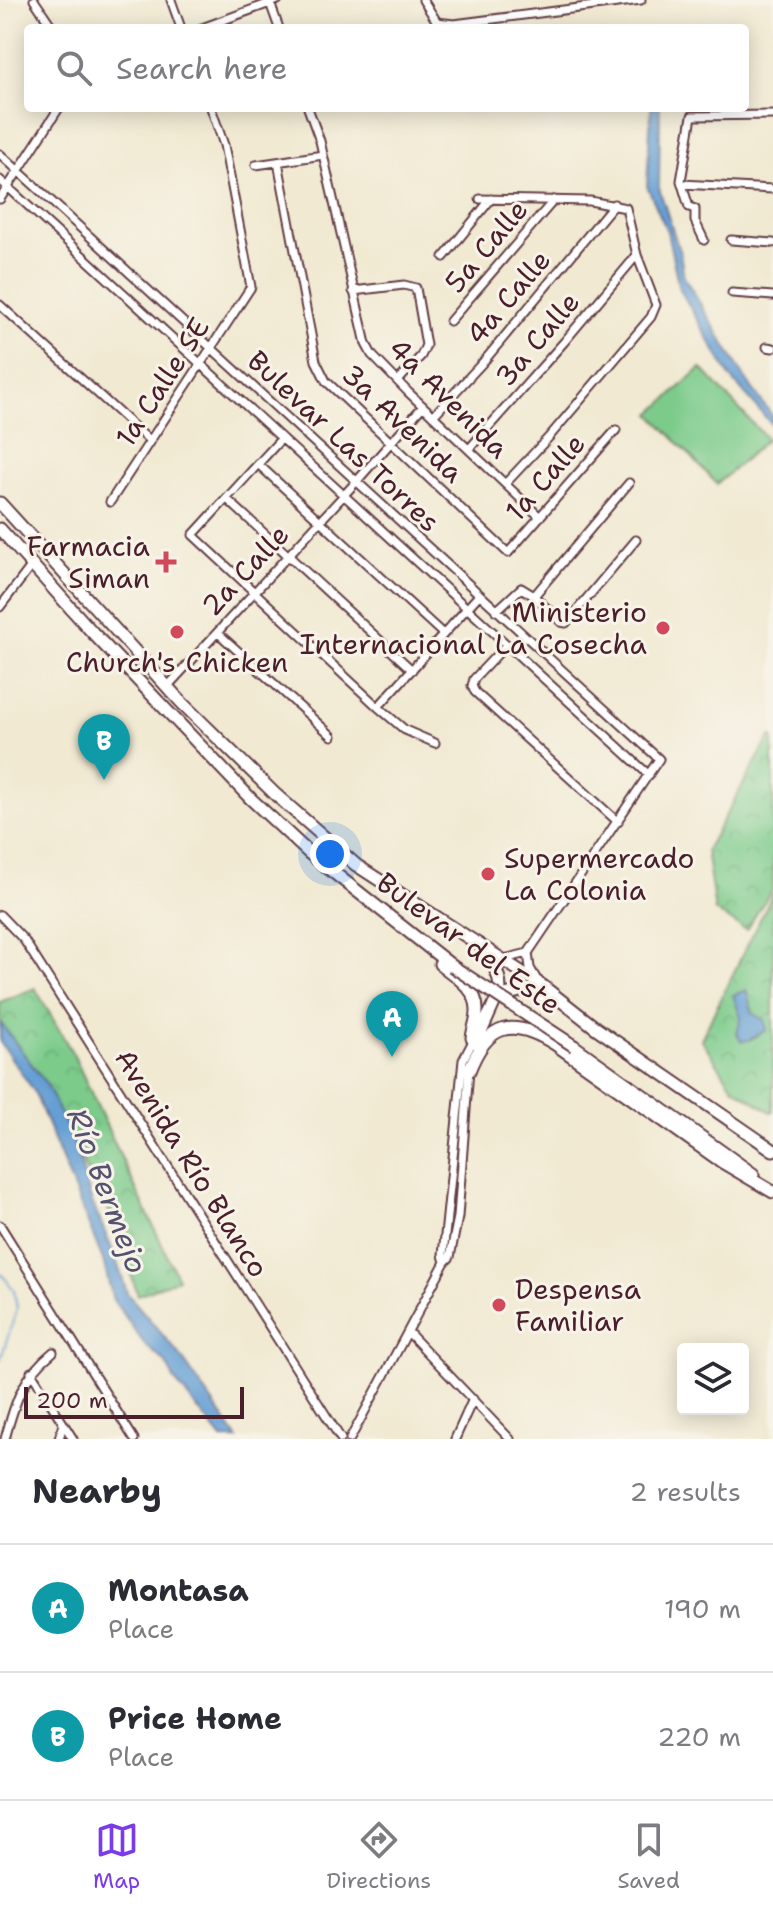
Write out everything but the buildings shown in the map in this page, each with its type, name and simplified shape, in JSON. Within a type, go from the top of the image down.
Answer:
[{"type":"highway","name":"Bulevar del Este","points":[[0,503],[167,687],[276,795],[356,865],[540,984],[596,1028],[773,1150]]},
{"type":"highway","name":"Bulevar del Este","points":[[0,529],[222,771],[309,853],[452,966],[574,1046],[773,1190]]},
{"type":"highway","points":[[222,771],[250,805],[305,856],[466,986],[477,1007],[472,1038]]},
{"type":"highway","points":[[374,878],[489,959],[500,980],[499,997],[526,989],[548,998],[596,1028]]},
{"type":"highway","points":[[520,1028],[512,1017],[510,1006],[516,995],[526,989]]},
{"type":"highway","points":[[469,1071],[488,1039],[510,1028],[534,1032],[722,1162],[773,1190]]},
{"type":"street","points":[[34,0],[50,24]]},
{"type":"street","points":[[171,0],[180,24]]},
{"type":"street","points":[[423,0],[437,22],[445,24],[641,0]]},
{"type":"street","points":[[212,24],[272,1],[278,24]]},
{"type":"street","points":[[0,199],[56,112]]},
{"type":"street","name":"1a Calle SE","points":[[110,502],[251,287],[224,145],[212,112]]},
{"type":"street","name":"4a Avenida","points":[[309,112],[323,155],[366,344],[372,355],[540,517]]},
{"type":"street","points":[[704,240],[695,221],[695,209],[689,207],[682,184],[692,116],[773,115]]},
{"type":"street","name":"Bulevar Las Torres","points":[[0,154],[659,759],[649,775],[0,180]]},
{"type":"street","points":[[256,165],[323,155]]},
{"type":"street","name":"3a Avenida","points":[[278,162],[320,372],[390,443],[508,553]]},
{"type":"street","points":[[682,184],[773,189]]},
{"type":"street","points":[[480,199],[554,200],[614,204],[626,208],[637,255],[656,305],[651,317],[505,484]]},
{"type":"street","points":[[444,257],[491,199]]},
{"type":"street","name":"5a Calle","points":[[450,321],[554,200]]},
{"type":"street","name":"4a Calle","points":[[433,416],[485,360],[614,204]]},
{"type":"street","points":[[731,240],[773,243]]},
{"type":"street","name":"3a Calle","points":[[469,449],[637,255]]},
{"type":"street","name":"5a Calle","points":[[353,291],[404,285],[416,288],[426,345],[421,356],[398,381]]},
{"type":"street","points":[[732,293],[773,296]]},
{"type":"street","points":[[0,305],[150,441]]},
{"type":"street","name":"2a Calle","points":[[167,687],[423,406]]},
{"type":"street","name":"1a Calle","points":[[508,553],[616,430]]},
{"type":"street","points":[[281,439],[193,535],[378,707],[405,730],[435,743]]},
{"type":"street","points":[[258,464],[443,634]]},
{"type":"street","points":[[534,596],[629,483]]},
{"type":"street","points":[[227,499],[412,670]]},
{"type":"street","points":[[496,611],[521,588],[566,623],[636,540]]},
{"type":"street","points":[[0,607],[32,565]]},
{"type":"street","points":[[378,707],[479,595]]},
{"type":"street","points":[[218,633],[332,736]]},
{"type":"street","points":[[507,644],[474,679],[472,686],[475,692],[618,822]]},
{"type":"street","points":[[497,959],[515,958],[528,953],[649,775]]},
{"type":"street","name":"Avenida Río Blanco","points":[[0,915],[24,940],[341,1439]]},
{"type":"street","points":[[528,953],[530,968],[540,984]]},
{"type":"street","points":[[445,1262],[443,1255],[462,1068],[472,1038],[499,997]]},
{"type":"street","points":[[350,1439],[450,1257],[458,1217],[470,1061],[499,997]]},
{"type":"street","points":[[0,1225],[134,1439]]},
{"type":"street","points":[[409,1333],[510,1439]]},
{"type":"street","points":[[5,1439],[18,1395],[31,1372],[53,1352]]},
{"type":"street","points":[[31,1372],[73,1439]]},
{"type":"street","points":[[455,1439],[473,1399]]},
{"type":"street","points":[[59,1439],[63,1424]]},
{"type":"green space","points":[[701,368],[767,439],[717,484],[651,414]]},
{"type":"green space","points":[[770,737],[773,737],[773,888],[746,930],[715,911],[706,850]]},
{"type":"green space","points":[[773,893],[771,1112],[733,1087],[701,1039]]},
{"type":"green space","points":[[35,988],[73,1054],[178,1279],[138,1295],[107,1206],[86,1170],[47,1085],[0,1022],[0,1002]]},
{"type":"water","points":[[651,112],[660,112],[659,188],[680,253],[684,277],[745,378],[773,417],[773,426],[730,377],[679,288],[667,231],[647,186]]},
{"type":"water","points":[[746,990],[753,1013],[764,1020],[767,1030],[741,1041],[737,1033],[741,1018],[733,995]]},
{"type":"water","points":[[0,1022],[47,1085],[73,1140],[92,1202],[127,1293],[179,1354],[238,1439],[222,1439],[175,1381],[165,1362],[146,1346],[113,1300],[103,1260],[34,1091],[0,1042]]},
{"type":"waterway","points":[[0,1272],[14,1290],[17,1309],[0,1361]]},
{"type":"place","name":"Farmacia Siman","points":[[166,562]]},
{"type":"place","name":"Ministerio Internacional La Cosecha","points":[[663,628]]},
{"type":"place","name":"Church's Chicken","points":[[177,632]]},
{"type":"place","name":"Price Home","points":[[104,780]]},
{"type":"place","name":"Supermercado La Colonia","points":[[488,874]]},
{"type":"place","name":"Montasa","points":[[392,1057]]},
{"type":"place","name":"Despensa Familiar","points":[[499,1305]]},
{"type":"water label","name":"Río Bermejo","points":[[107,1191]]}]
